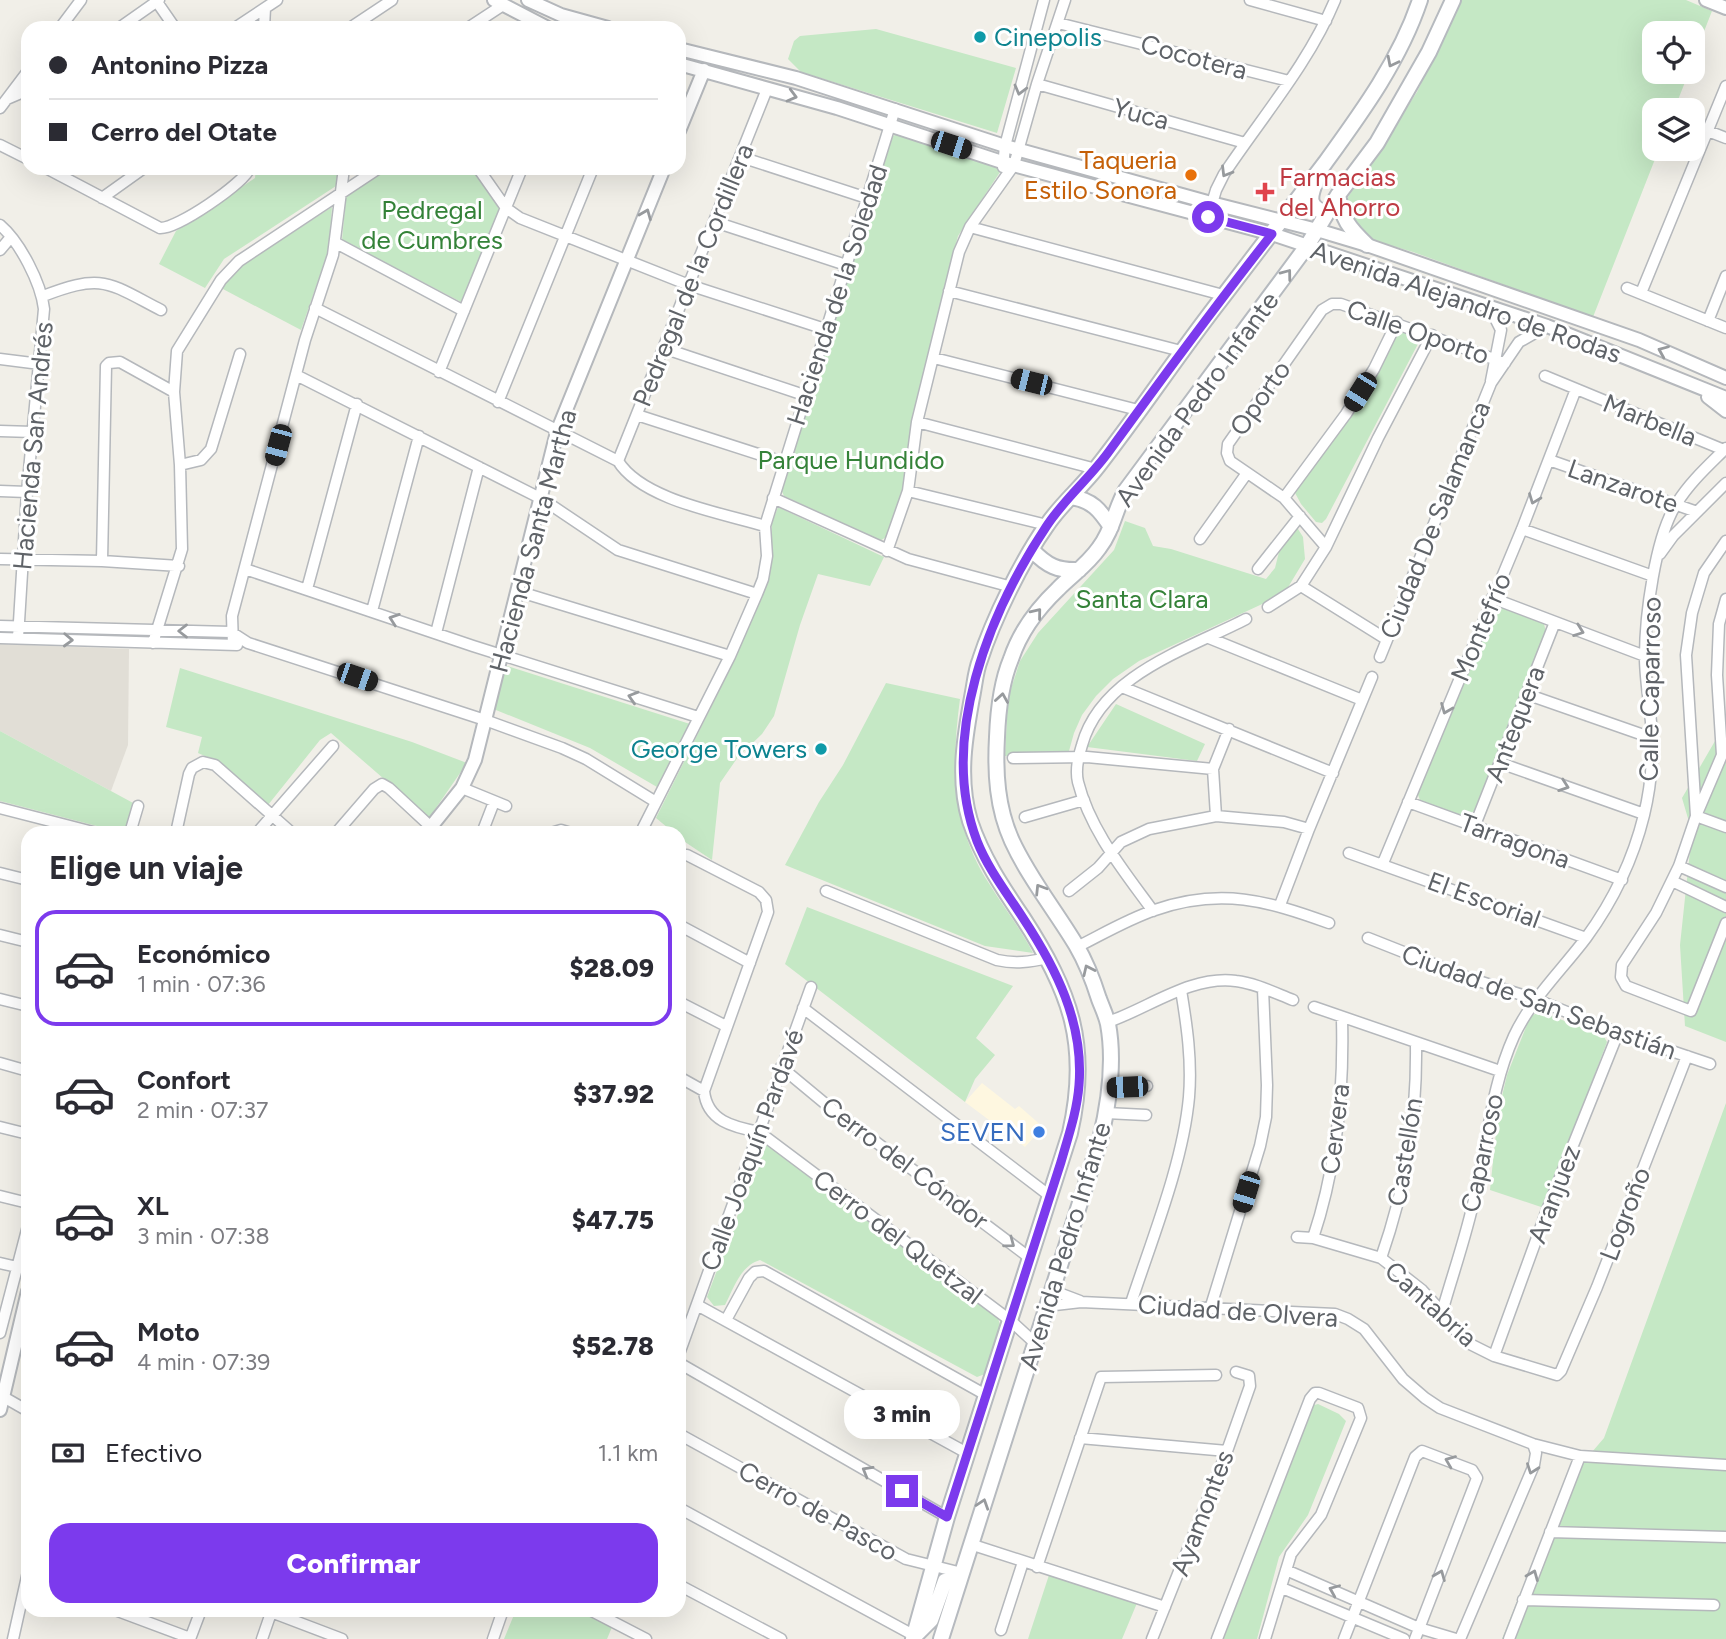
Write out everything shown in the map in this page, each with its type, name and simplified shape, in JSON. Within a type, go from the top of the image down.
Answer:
[{"type":"main road","name":"Avenida Pedro Infante","points":[[915,1638],[947,1517],[1070,1133],[1078,1095],[1077,1045],[1068,1005],[1048,958],[989,865],[969,818],[964,791],[963,761],[966,727],[979,663],[1012,587],[1047,525],[1096,469],[1223,295],[1355,122],[1387,72],[1420,0]]},
{"type":"main road","name":"Avenida Pedro Infante","points":[[941,1639],[1100,1140],[1109,1088],[1111,1051],[1108,1022],[1092,979],[1077,947],[1021,859],[1002,813],[997,787],[996,756],[997,724],[1006,673],[1029,623],[1057,589],[1079,570],[1102,544],[1111,527],[1117,505],[1126,490],[1307,246],[1338,195],[1377,143],[1429,52],[1453,0]]},
{"type":"main road","points":[[1321,167],[1311,198],[1316,210],[1326,214]]},
{"type":"main road","points":[[1338,195],[1344,219],[1367,245]]},
{"type":"main road","points":[[1071,497],[1090,501],[1098,507],[1111,527]]},
{"type":"main road","points":[[1032,550],[1051,567],[1062,571],[1079,570]]},
{"type":"main road","points":[[915,1638],[931,1620],[945,1581],[960,1578]]},
{"type":"street","points":[[65,21],[81,0]]},
{"type":"street","points":[[245,21],[277,0]]},
{"type":"street","points":[[365,21],[392,0]]},
{"type":"street","points":[[528,0],[573,21]]},
{"type":"street","points":[[1008,164],[1005,146],[1044,0]]},
{"type":"street","points":[[887,551],[908,491],[917,422],[959,252],[970,227],[1004,178],[1008,164],[1020,150],[1037,84],[1065,0]]},
{"type":"street","points":[[1208,217],[1224,174],[1289,81],[1326,22],[1335,0]]},
{"type":"street","points":[[1706,0],[1726,8]]},
{"type":"street","points":[[129,21],[158,1],[171,21]]},
{"type":"street","points":[[1257,1],[1326,22]]},
{"type":"street","points":[[476,21],[498,3],[534,21]]},
{"type":"street","points":[[264,21],[265,8]]},
{"type":"street","name":"Cocotera","points":[[1058,23],[1289,81]]},
{"type":"street","name":"Avenida Alejandro de Rodas","points":[[686,51],[796,78],[1005,146],[1367,245],[1639,340],[1726,378]]},
{"type":"street","name":"Avenida Alejandro de Rodas","points":[[686,66],[891,126],[1008,164],[1272,234],[1547,326],[1681,380],[1724,405]]},
{"type":"street","points":[[686,114],[704,70]]},
{"type":"street","points":[[3,104],[21,80]]},
{"type":"street","name":"Yuca","points":[[1037,84],[1245,143]]},
{"type":"street","points":[[1641,293],[1726,86]]},
{"type":"street","name":"Pedregal de la Cordillera","points":[[618,461],[767,89]]},
{"type":"street","points":[[3,104],[21,94]]},
{"type":"street","name":"Hacienda de la Soledad","points":[[644,826],[730,656],[766,569],[765,526],[895,109]]},
{"type":"street","points":[[1708,131],[1726,138]]},
{"type":"street","points":[[0,145],[21,156]]},
{"type":"street","points":[[741,157],[867,198]]},
{"type":"street","points":[[59,175],[160,228],[179,223],[241,181],[245,175]]},
{"type":"street","points":[[102,198],[134,175]]},
{"type":"street","points":[[233,645],[232,616],[296,375],[336,243],[343,175]]},
{"type":"street","points":[[153,643],[178,566],[183,535],[174,392],[175,358],[179,346],[221,280],[239,261],[369,175]]},
{"type":"street","points":[[483,175],[506,208],[520,218],[689,285],[825,329]]},
{"type":"street","points":[[439,372],[519,175]]},
{"type":"street","points":[[498,402],[590,175]]},
{"type":"street","name":"Hacienda Santa Martha","points":[[431,826],[462,788],[475,760],[557,432],[661,175]]},
{"type":"street","points":[[715,222],[846,265]]},
{"type":"street","points":[[0,226],[36,279],[43,296],[72,285],[98,282],[115,287],[161,310]]},
{"type":"street","points":[[970,227],[1223,295]]},
{"type":"street","points":[[0,250],[10,237]]},
{"type":"street","points":[[336,243],[464,311]]},
{"type":"street","points":[[1708,321],[1726,276]]},
{"type":"street","points":[[1627,288],[1726,328]]},
{"type":"street","points":[[949,291],[1181,352]]},
{"type":"street","name":"Hacienda San Andrés","points":[[18,638],[43,296]]},
{"type":"street","name":"Calle Oporto","points":[[1332,304],[1341,304],[1396,322],[1500,360]]},
{"type":"street","name":"Oporto","points":[[1326,547],[1284,498],[1230,460],[1227,453],[1228,444],[1322,310],[1332,304]]},
{"type":"street","points":[[315,308],[618,461],[633,479],[653,491],[765,526]]},
{"type":"street","name":"Ciudad De Salamanca","points":[[1380,657],[1500,360],[1501,330],[1490,308]]},
{"type":"street","points":[[1284,498],[1346,414],[1374,369],[1396,322]]},
{"type":"street","name":"Ciudad De Salamanca","points":[[1500,360],[1519,342],[1547,326]]},
{"type":"street","points":[[1268,607],[1301,586],[1326,547],[1378,438],[1432,335]]},
{"type":"street","points":[[663,348],[804,395]]},
{"type":"street","points":[[180,466],[201,460],[211,449],[240,354]]},
{"type":"street","points":[[934,358],[1138,410]]},
{"type":"street","points":[[0,359],[40,364]]},
{"type":"street","points":[[102,561],[106,366],[120,362],[174,392]]},
{"type":"street","points":[[296,375],[542,499],[628,555],[757,594]]},
{"type":"street","name":"Marbella","points":[[1545,376],[1725,449]]},
{"type":"street","name":"Montefrío","points":[[1382,863],[1522,529],[1576,389]]},
{"type":"street","points":[[307,589],[357,404]]},
{"type":"street","points":[[637,415],[783,462]]},
{"type":"street","points":[[917,422],[1096,469]]},
{"type":"street","points":[[0,431],[33,432]]},
{"type":"street","points":[[372,611],[419,436]]},
{"type":"street","name":"Calle Caparroso","points":[[1535,999],[1586,938],[1622,880],[1644,814],[1652,738],[1645,656],[1657,557],[1667,520],[1676,503],[1725,449]]},
{"type":"street","name":"Lanzarote","points":[[1549,460],[1697,512]]},
{"type":"street","points":[[436,633],[479,467]]},
{"type":"street","points":[[1200,539],[1247,473]]},
{"type":"street","name":"Calle Caparroso","points":[[1657,557],[1726,483]]},
{"type":"street","points":[[0,491],[27,492]]},
{"type":"street","points":[[908,491],[1047,525]]},
{"type":"street","points":[[773,498],[887,551],[1012,587]]},
{"type":"street","points":[[1258,569],[1300,516]]},
{"type":"street","points":[[1522,529],[1653,576]]},
{"type":"street","points":[[1696,816],[1686,655],[1692,613],[1704,573],[1726,541]]},
{"type":"street","points":[[0,559],[178,566]]},
{"type":"street","points":[[245,569],[500,655],[698,717]]},
{"type":"street","points":[[1301,586],[1386,639]]},
{"type":"street","points":[[517,591],[730,656]]},
{"type":"street","points":[[1492,598],[1645,656]]},
{"type":"street","points":[[1726,599],[1719,624],[1724,753],[1696,816],[1672,881],[1656,913],[1622,965],[1621,977],[1626,986],[1691,1011],[1726,923]]},
{"type":"street","points":[[1153,911],[1112,853],[1084,800],[1076,770],[1084,735],[1107,698],[1144,670],[1246,619]]},
{"type":"street","name":"Antequera","points":[[1475,825],[1555,622]]},
{"type":"street","points":[[0,626],[232,632],[248,643],[485,720],[586,759],[656,802]]},
{"type":"street","points":[[0,638],[233,645],[248,643]]},
{"type":"street","points":[[1209,638],[1362,701]]},
{"type":"street","points":[[1280,905],[1372,677]]},
{"type":"street","points":[[1122,687],[1333,773]]},
{"type":"street","points":[[1526,694],[1652,738]]},
{"type":"street","points":[[1216,816],[1213,769],[1229,729]]},
{"type":"street","points":[[263,826],[333,746]]},
{"type":"street","points":[[1013,758],[1079,757],[1213,769]]},
{"type":"street","points":[[178,826],[189,774],[197,764],[203,762],[215,765],[284,826]]},
{"type":"street","points":[[1500,763],[1644,814]]},
{"type":"street","points":[[343,826],[374,789],[382,784],[424,826]]},
{"type":"street","points":[[462,788],[506,806]]},
{"type":"street","points":[[1025,817],[1084,800]]},
{"type":"street","points":[[485,826],[494,802]]},
{"type":"street","name":"Tarragona","points":[[1408,802],[1622,880]]},
{"type":"street","points":[[132,826],[138,806]]},
{"type":"street","points":[[0,808],[70,826]]},
{"type":"street","points":[[1069,891],[1098,868],[1121,842],[1135,834],[1196,818],[1216,816],[1284,822],[1309,829]]},
{"type":"street","points":[[1696,816],[1726,827]]},
{"type":"street","name":"El Escorial","points":[[1349,853],[1586,938]]},
{"type":"street","points":[[686,855],[764,896],[768,905],[768,912],[704,1091],[705,1102],[718,1118],[729,1124],[759,1132]]},
{"type":"street","points":[[1679,866],[1726,887]]},
{"type":"street","points":[[0,873],[21,878]]},
{"type":"street","points":[[1672,881],[1726,907]]},
{"type":"street","points":[[826,891],[997,960],[1027,963],[1048,958]]},
{"type":"street","points":[[1077,947],[1153,911],[1204,899],[1231,898],[1280,905],[1329,923]]},
{"type":"street","points":[[686,929],[750,963]]},
{"type":"street","points":[[0,935],[21,940]]},
{"type":"street","name":"Ciudad de San Sebastián","points":[[1368,938],[1469,978],[1535,999],[1618,1033],[1710,1064]]},
{"type":"street","points":[[1108,1022],[1181,990],[1221,980],[1237,981],[1293,1000]]},
{"type":"street","name":"Calle Joaquín Pardavé","points":[[686,1335],[811,987]]},
{"type":"street","points":[[1211,1306],[1261,1146],[1266,1117],[1263,989]]},
{"type":"street","points":[[1131,1303],[1186,1123],[1190,1070],[1181,990]]},
{"type":"street","points":[[0,999],[21,1004]]},
{"type":"street","name":"Caparroso","points":[[1442,1312],[1475,1197],[1500,1071],[1514,1036],[1535,999]]},
{"type":"street","points":[[686,1006],[726,1026]]},
{"type":"street","points":[[1314,1007],[1500,1071]]},
{"type":"street","points":[[803,1008],[1050,1196]]},
{"type":"street","name":"Cervera","points":[[1313,1238],[1332,1169],[1341,1110],[1342,1018]]},
{"type":"street","name":"Aranjuez","points":[[1494,1356],[1547,1210],[1618,1033]]},
{"type":"street","name":"Castellón","points":[[1381,1258],[1400,1197],[1413,1132],[1417,1083],[1416,1044]]},
{"type":"street","name":"Logroño","points":[[1561,1371],[1597,1287],[1687,1056]]},
{"type":"street","points":[[0,1063],[21,1069]]},
{"type":"street","name":"Cerro del Cóndor","points":[[781,1067],[828,1106],[1030,1258]]},
{"type":"street","points":[[686,1081],[704,1091]]},
{"type":"street","points":[[1109,1088],[1147,1086]]},
{"type":"street","points":[[1106,1113],[1146,1115]]},
{"type":"street","points":[[0,1127],[21,1132]]},
{"type":"street","name":"Cerro del Quetzal","points":[[759,1132],[1011,1321],[1036,1344]]},
{"type":"street","points":[[0,1195],[21,1201]]},
{"type":"street","name":"Cantabria","points":[[1297,1237],[1313,1238],[1381,1258],[1407,1276],[1442,1312],[1460,1336],[1494,1356],[1552,1375],[1561,1371]]},
{"type":"street","points":[[0,1329],[21,1250]]},
{"type":"street","points":[[0,1263],[16,1267]]},
{"type":"street","points":[[726,1321],[749,1278],[755,1272],[764,1271],[986,1395]]},
{"type":"street","name":"Ciudad de Olvera","points":[[1051,1290],[1081,1301]]},
{"type":"street","name":"Ciudad de Olvera","points":[[1046,1309],[1081,1301],[1325,1312],[1348,1319],[1373,1338],[1403,1379],[1440,1408],[1533,1444],[1580,1456],[1726,1465]]},
{"type":"street","points":[[697,1304],[967,1453]]},
{"type":"street","points":[[0,1410],[1,1396],[21,1318]]},
{"type":"street","points":[[686,1367],[947,1517]]},
{"type":"street","name":"Ayamontes","points":[[1152,1639],[1251,1386],[1249,1376],[1237,1372]]},
{"type":"street","points":[[1037,1567],[1099,1380],[1104,1376],[1216,1375]]},
{"type":"street","points":[[1217,1639],[1310,1399],[1319,1393],[1358,1408],[1361,1418],[1321,1514],[1292,1554],[1265,1639]]},
{"type":"street","points":[[1,1396],[21,1407]]},
{"type":"street","name":"Cerro de Pasco","points":[[686,1438],[906,1559],[960,1578]]},
{"type":"street","points":[[1080,1438],[1227,1451]]},
{"type":"street","points":[[1286,1570],[1419,1628],[1458,1639],[1534,1465],[1536,1453],[1533,1444]]},
{"type":"street","points":[[1344,1639],[1415,1457],[1419,1452],[1425,1452],[1472,1470],[1477,1478],[1415,1639]]},
{"type":"street","points":[[1509,1639],[1580,1456]]},
{"type":"street","points":[[686,1512],[915,1638]]},
{"type":"street","points":[[1550,1531],[1726,1537]]},
{"type":"street","points":[[970,1544],[1165,1607]]},
{"type":"street","points":[[1002,1630],[1023,1562]]},
{"type":"street","points":[[1282,1588],[1404,1639]]},
{"type":"street","points":[[686,1589],[781,1639]]},
{"type":"street","points":[[1523,1600],[1714,1605]]},
{"type":"street","points":[[13,1639],[21,1605]]},
{"type":"street","points":[[133,1617],[190,1639],[198,1617]]},
{"type":"street","points":[[262,1639],[270,1617]]},
{"type":"street","points":[[287,1617],[342,1639]]},
{"type":"street","points":[[493,1639],[501,1617]]},
{"type":"street","points":[[604,1617],[646,1639]]},
{"type":"street","points":[[618,1639],[626,1628]]},
{"type":"shaded area","points":[[0,644],[129,649],[128,745],[111,791],[0,731]]},
{"type":"shaded area","points":[[982,1083],[1015,1109],[1019,1106],[1043,1127],[1025,1147],[965,1102]]},
{"type":"green space","points":[[1461,0],[1686,0],[1712,11],[1705,29],[1705,21],[1642,21],[1642,84],[1684,84],[1679,98],[1642,98],[1642,161],[1654,161],[1593,317],[1361,234],[1346,213],[1348,197],[1417,92]]},
{"type":"green space","points":[[876,29],[1016,68],[997,133],[801,72],[788,59],[794,41],[800,36]]},
{"type":"green space","name":"Parque Hundido","points":[[897,134],[998,166],[1000,172],[958,236],[913,414],[907,477],[886,537],[880,541],[784,496],[781,489],[891,137]]},
{"type":"green space","name":"Pedregal de Cumbres","points":[[255,175],[337,175],[336,186],[224,259],[205,288],[159,264],[176,231],[255,178]]},
{"type":"green space","name":"Pedregal de Cumbres","points":[[379,175],[476,175],[500,210],[463,303],[342,240],[346,197]]},
{"type":"green space","name":"Pedregal de Cumbres","points":[[332,207],[329,249],[301,330],[221,288],[235,270]]},
{"type":"green space","points":[[1403,329],[1420,337],[1419,342],[1326,519],[1322,523],[1316,522],[1294,491],[1368,387],[1398,333]]},
{"type":"green space","points":[[778,507],[884,557],[870,586],[818,574],[774,716],[762,734],[738,757],[720,783],[712,860],[686,843],[686,826],[666,826],[656,818],[728,673],[768,578],[772,523]]},
{"type":"green space","name":"Santa Clara","points":[[1125,521],[1145,528],[1153,546],[1171,549],[1266,579],[1275,568],[1280,548],[1293,529],[1298,529],[1303,537],[1305,559],[1284,594],[1139,661],[1113,679],[1082,715],[1069,751],[1005,756],[1008,698],[1020,661],[1038,633],[1114,550]]},
{"type":"green space","points":[[1499,606],[1544,624],[1546,632],[1474,811],[1466,817],[1420,800],[1416,790],[1492,609]]},
{"type":"green space","points":[[504,665],[690,724],[657,787],[590,748],[491,708]]},
{"type":"green space","points":[[180,668],[412,742],[467,763],[429,818],[331,733],[320,740],[268,805],[216,761],[198,753],[202,737],[166,727]]},
{"type":"green space","points":[[886,683],[960,699],[956,772],[961,819],[977,863],[1033,953],[985,946],[785,865],[819,802],[843,765]]},
{"type":"green space","points":[[1116,704],[1205,744],[1197,761],[1087,747]]},
{"type":"green space","points":[[1726,722],[1726,1042],[1685,1026],[1680,945],[1692,832],[1682,798]]},
{"type":"green space","points":[[0,731],[135,804],[127,826],[97,826],[0,801]]},
{"type":"green space","points":[[807,907],[1013,986],[976,1038],[995,1055],[975,1079],[965,1102],[785,964]]},
{"type":"green space","points":[[1543,1013],[1603,1035],[1607,1042],[1544,1208],[1490,1190],[1498,1113],[1507,1075],[1530,1017]]},
{"type":"green space","points":[[1726,1103],[1726,1639],[1502,1639],[1567,1475],[1586,1459],[1604,1438]]},
{"type":"green space","points":[[765,1142],[998,1318],[1000,1325],[985,1374],[977,1377],[760,1260],[743,1272],[725,1305],[714,1306],[707,1297]]},
{"type":"green space","points":[[1318,1404],[1339,1414],[1346,1421],[1308,1515],[1279,1557],[1257,1639],[1223,1639],[1311,1406]]},
{"type":"green space","points":[[1049,1575],[1137,1603],[1122,1639],[1028,1639]]},
{"type":"green space","points":[[513,1617],[594,1617],[612,1627],[607,1639],[504,1639]]},
{"type":"place","name":"Cinepolis","points":[[980,37]]},
{"type":"place","name":"Taqueria Estilo Sonora","points":[[1191,175]]},
{"type":"place","name":"Farmacias del Ahorro","points":[[1265,192]]},
{"type":"place","name":"George Towers","points":[[821,749]]},
{"type":"place","name":"SEVEN","points":[[1039,1132]]},
{"type":"route","points":[[902,1491],[947,1517],[1061,1162],[1078,1095],[1077,1045],[1059,980],[989,865],[969,818],[964,791],[963,761],[966,727],[979,663],[1012,587],[1047,525],[1096,469],[1223,295],[1272,234],[1208,217]]}]
